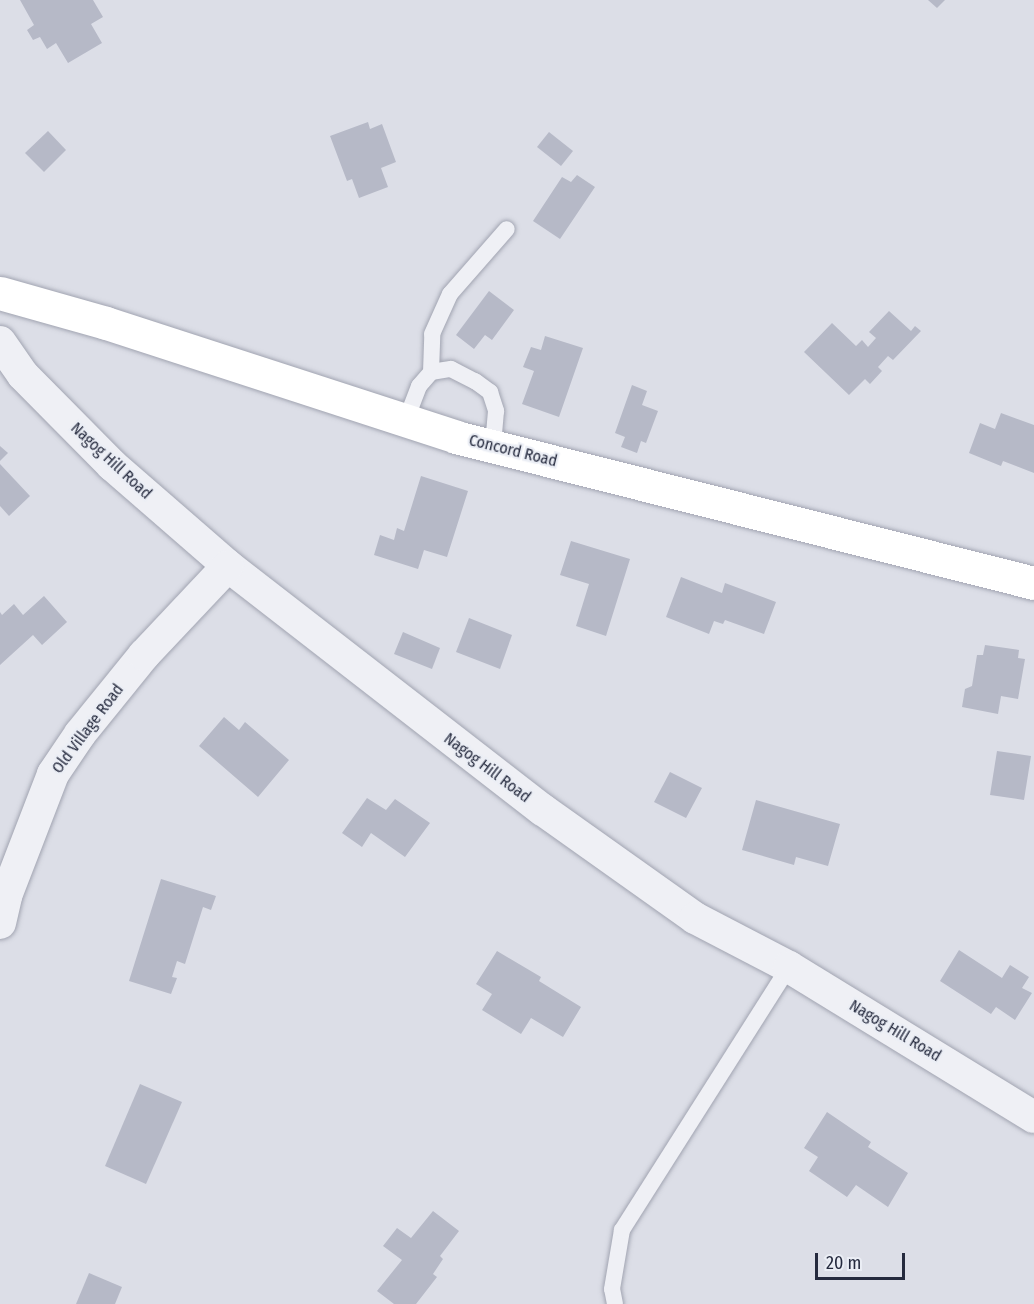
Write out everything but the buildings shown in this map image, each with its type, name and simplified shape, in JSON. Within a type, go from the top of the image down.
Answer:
[{"type":"street","name":"Concord Road","points":[[0,293],[106,323],[493,446],[1034,583]]},
{"type":"street","name":"Nagog Hill Road","points":[[0,342],[23,375],[112,465],[228,566],[552,816],[695,918],[789,967],[1034,1116]]},
{"type":"street","name":"Old Village Road","points":[[0,923],[6,896],[53,774],[80,734],[144,656],[228,566]]},
{"type":"lane","points":[[406,420],[419,386],[431,372],[432,334],[450,294],[507,229]]},
{"type":"lane","points":[[431,372],[451,369],[475,381],[490,392],[496,411],[493,446]]},
{"type":"lane","points":[[615,1304],[612,1289],[622,1230],[789,967]]}]
